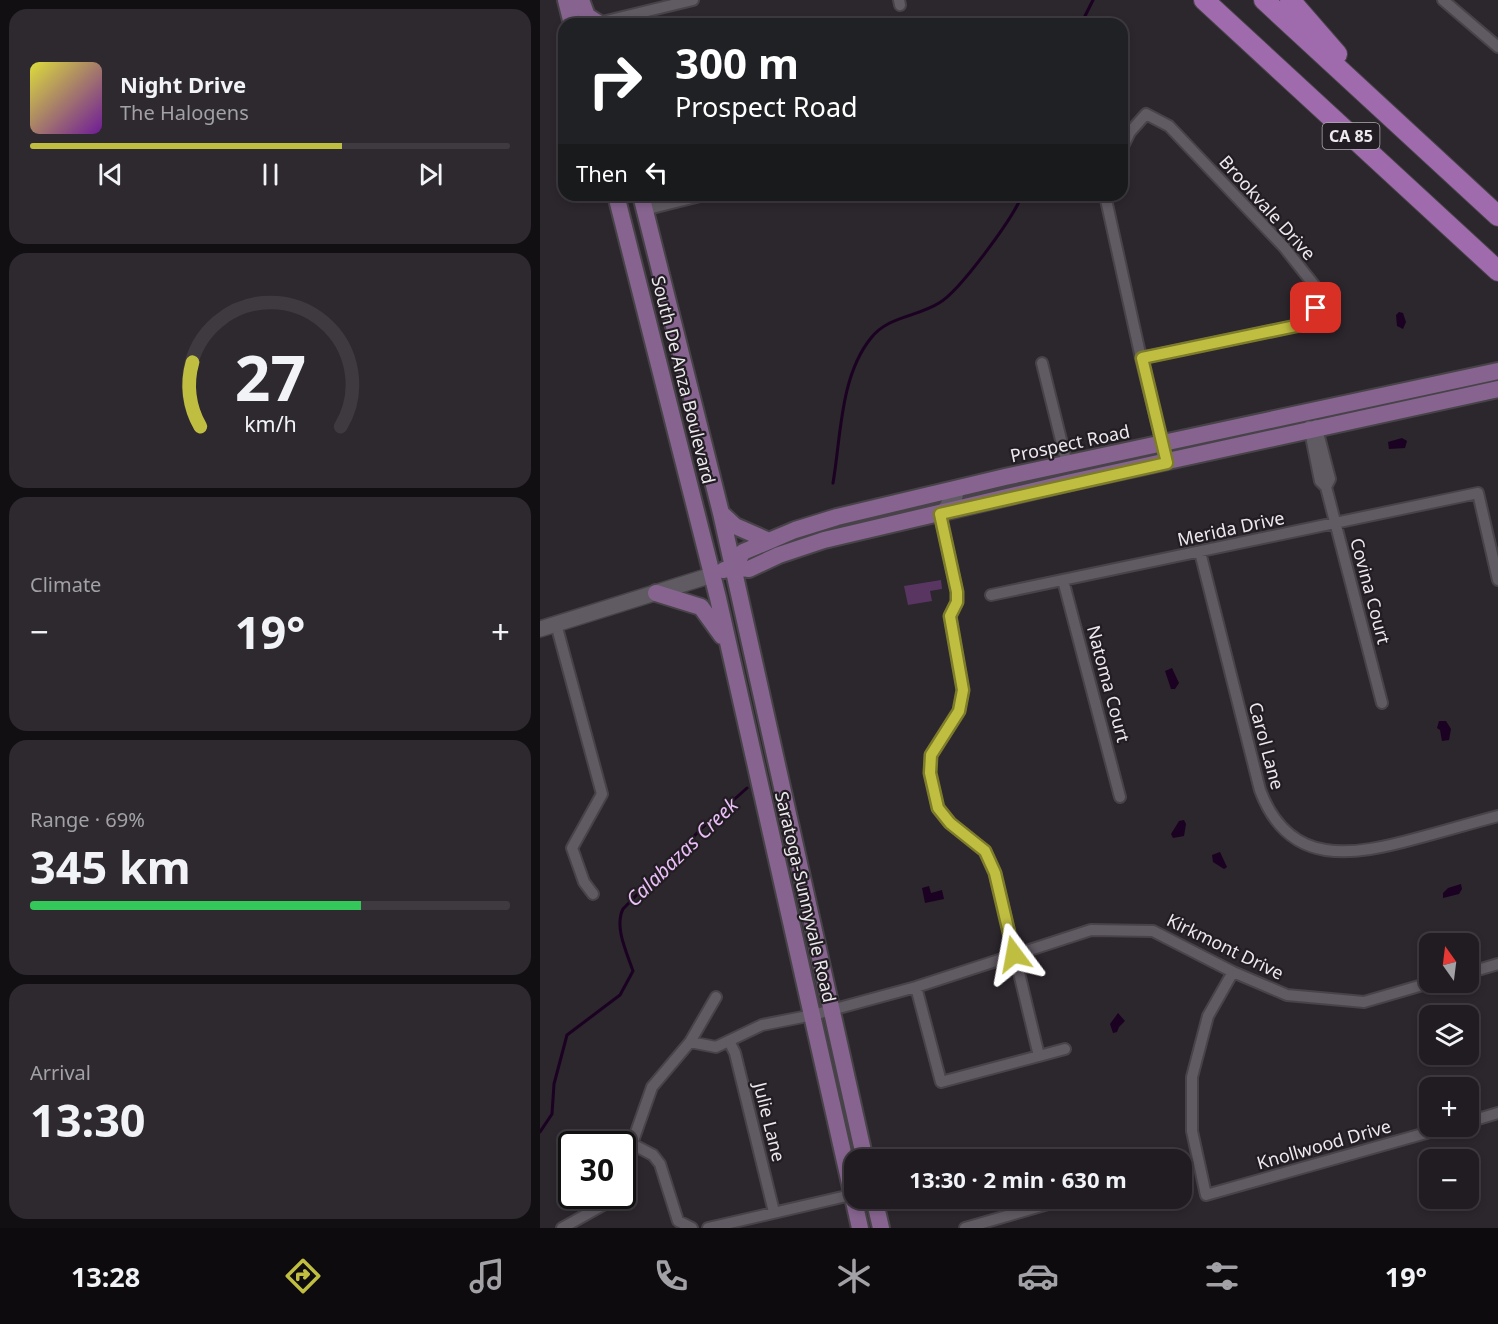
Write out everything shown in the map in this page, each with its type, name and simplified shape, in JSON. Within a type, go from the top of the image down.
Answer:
[{"type":"highway","name":"CA 85","points":[[1204,0],[1498,271]]},
{"type":"highway","name":"CA 85","points":[[1264,0],[1498,216]]},
{"type":"highway","points":[[1290,0],[1336,50],[1346,76]]},
{"type":"main road","points":[[566,0],[570,18]]},
{"type":"main road","points":[[581,0],[586,16],[589,18]]},
{"type":"main road","points":[[592,0],[596,18]]},
{"type":"main road","name":"South De Anza Boulevard","points":[[618,201],[712,575]]},
{"type":"main road","name":"South De Anza Boulevard","points":[[643,202],[733,567]]},
{"type":"main road","points":[[624,225],[638,234],[652,290],[668,303]]},
{"type":"main road","name":"Prospect Road","points":[[733,567],[742,552],[837,517],[1067,464],[1498,371]]},
{"type":"main road","name":"Prospect Road","points":[[540,629],[733,567],[749,569],[778,555],[824,540],[1498,389]]},
{"type":"main road","points":[[721,513],[735,526],[769,541]]},
{"type":"main road","name":"Saratoga-Sunnyvale Road","points":[[733,567],[863,1149]]},
{"type":"main road","name":"Saratoga-Sunnyvale Road","points":[[712,575],[813,1015],[844,1162]]},
{"type":"main road","points":[[656,593],[701,607],[727,644]]},
{"type":"main road","name":"Saratoga-Sunnyvale Road","points":[[855,1209],[860,1228]]},
{"type":"main road","points":[[877,1209],[881,1228]]},
{"type":"street","points":[[622,18],[693,0]]},
{"type":"street","points":[[1443,0],[1498,47]]},
{"type":"street","name":"Brookvale Drive","points":[[1128,136],[1146,114],[1169,126],[1284,248],[1322,296],[1310,323],[1142,358]]},
{"type":"street","points":[[1106,201],[1167,463]]},
{"type":"street","points":[[1042,363],[1067,464]]},
{"type":"street","name":"Covina Court","points":[[1310,413],[1320,481],[1326,488],[1382,703]]},
{"type":"street","points":[[960,488],[957,498],[946,502],[940,514],[957,592],[957,602],[950,616],[963,690],[959,711],[931,755],[930,773],[938,808],[950,823],[985,851],[995,873],[1039,1056]]},
{"type":"street","name":"Merida Drive","points":[[991,595],[1478,493],[1496,564]]},
{"type":"street","name":"Carol Lane","points":[[1200,552],[1260,790],[1266,806],[1283,830],[1306,846],[1353,853],[1375,850],[1498,816]]},
{"type":"street","points":[[1496,564],[1498,580]]},
{"type":"street","name":"Natoma Court","points":[[1063,580],[1120,797]]},
{"type":"street","points":[[556,624],[602,794],[572,849],[584,882],[593,894]]},
{"type":"street","name":"Kirkmont Drive","points":[[690,1042],[716,1047],[762,1025],[813,1015],[916,987],[1092,930],[1153,931],[1233,972],[1287,995],[1364,1002],[1419,986]]},
{"type":"street","points":[[1479,970],[1498,964]]},
{"type":"street","name":"Knollwood Drive","points":[[1233,972],[1208,1016],[1192,1077],[1191,1131],[1206,1195],[1419,1135]]},
{"type":"street","points":[[916,987],[941,1082],[1065,1049]]},
{"type":"street","points":[[636,1133],[652,1087],[690,1042],[716,997]]},
{"type":"street","name":"Julie Lane","points":[[729,1041],[735,1053],[774,1212]]},
{"type":"street","points":[[1479,1119],[1498,1113]]},
{"type":"street","points":[[636,1146],[653,1155],[660,1164],[678,1221],[692,1228]]},
{"type":"street","points":[[708,1228],[844,1197]]},
{"type":"street","points":[[562,1228],[596,1209]]},
{"type":"street","points":[[965,1228],[1031,1209]]},
{"type":"shaded area","points":[[1399,312],[1403,313],[1406,322],[1403,329],[1397,326],[1396,315]]},
{"type":"shaded area","points":[[1402,438],[1407,441],[1405,448],[1389,449],[1388,442]]},
{"type":"shaded area","points":[[941,580],[942,589],[930,591],[932,601],[908,605],[904,586]]},
{"type":"shaded area","points":[[1172,668],[1179,683],[1175,689],[1171,689],[1165,671]]},
{"type":"shaded area","points":[[1439,721],[1446,721],[1451,729],[1449,740],[1442,741],[1440,730],[1437,728]]},
{"type":"shaded area","points":[[1184,820],[1186,824],[1184,836],[1173,838],[1171,834],[1179,821]]},
{"type":"shaded area","points":[[1220,852],[1227,867],[1224,869],[1213,862],[1212,855]]},
{"type":"shaded area","points":[[1461,884],[1462,889],[1459,894],[1443,898],[1443,893],[1448,888]]},
{"type":"shaded area","points":[[929,886],[931,893],[942,890],[944,899],[925,903],[922,888]]},
{"type":"shaded area","points":[[1118,1013],[1125,1021],[1117,1032],[1113,1033],[1110,1024]]},
{"type":"waterway","name":"Calabazas Creek","points":[[1084,18],[1093,0]]},
{"type":"waterway","name":"Calabazas Creek","points":[[833,483],[847,388],[861,353],[871,338],[886,325],[930,308],[948,296],[985,253],[1019,201]]},
{"type":"waterway","name":"Calabazas Creek","points":[[540,1132],[552,1114],[554,1084],[567,1035],[620,995],[633,971],[621,932],[623,909],[701,829],[747,788]]},
{"type":"route","points":[[1014,954],[995,873],[985,851],[950,823],[938,808],[930,773],[931,755],[959,711],[963,690],[950,616],[957,602],[957,592],[940,514],[1067,483],[1167,463],[1142,358],[1310,323],[1316,308]]}]
